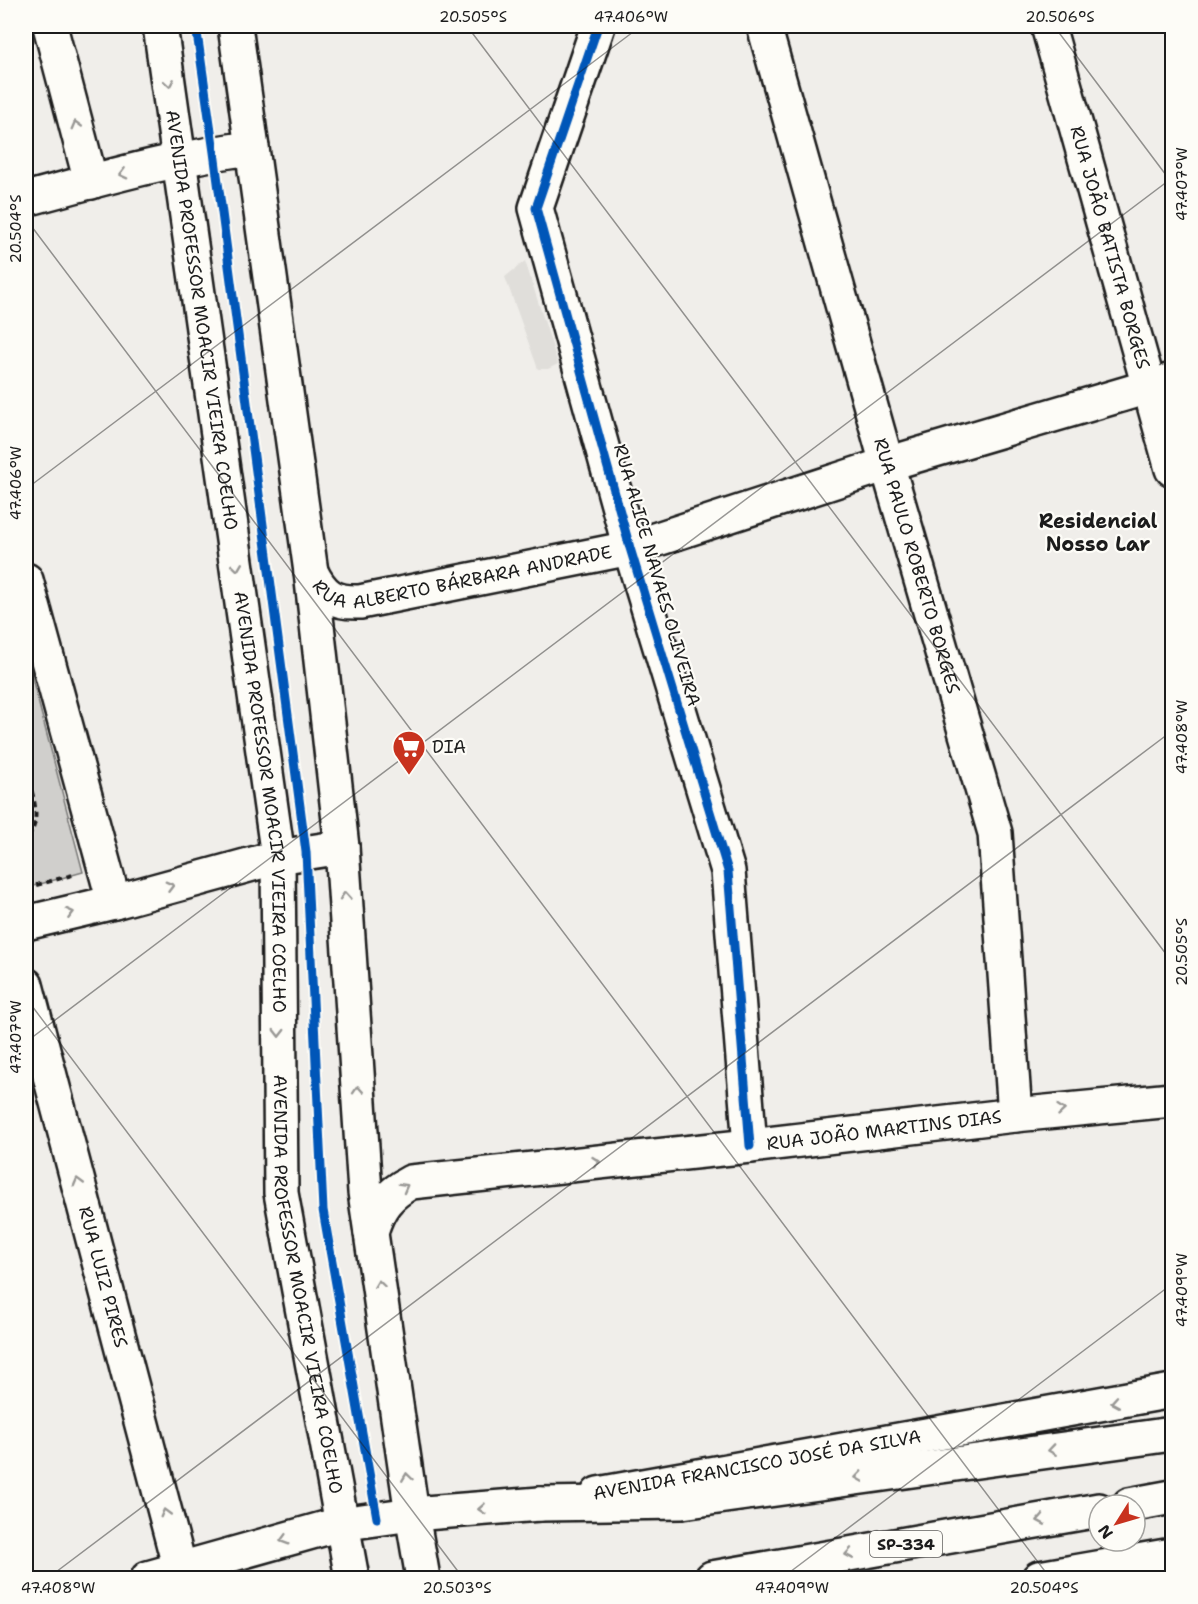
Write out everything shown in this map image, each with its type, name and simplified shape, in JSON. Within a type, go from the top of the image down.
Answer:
[{"type":"main road","points":[[50,26],[91,182]]},
{"type":"main road","name":"AVENIDA PROFESSOR MOACIR VIEIRA COELHO","points":[[160,26],[278,857],[281,1193],[340,1524],[352,1578]]},
{"type":"main road","points":[[235,26],[311,572],[342,848],[365,1192],[423,1577]]},
{"type":"main road","name":"RUA ALICE NAVAES OLIVEIRA","points":[[598,26],[536,208],[630,548],[728,871],[750,1146]]},
{"type":"main road","name":"RUA PAULO ROBERTO BORGES","points":[[764,26],[887,464],[995,833],[1015,1114]]},
{"type":"main road","name":"RUA JOÃO BATISTA BORGES","points":[[1048,26],[1161,384],[1173,469]]},
{"type":"main road","points":[[26,199],[180,159],[252,148]]},
{"type":"main road","name":"RUA ALBERTO BÁRBARA ANDRADE","points":[[311,572],[318,586],[330,597],[345,603],[360,602],[630,548],[887,464],[1161,384]]},
{"type":"main road","points":[[26,580],[114,902]]},
{"type":"main road","points":[[26,923],[114,902],[278,857],[342,848]]},
{"type":"main road","name":"RUA LUIZ PIRES","points":[[26,985],[180,1569]]},
{"type":"main road","name":"RUA JOÃO MARTINS DIAS","points":[[371,1232],[384,1201],[396,1190],[411,1182],[750,1146],[1015,1114],[1173,1100]]},
{"type":"main road","name":"AVENIDA FRANCISCO JOSÉ DA SILVA","points":[[148,1578],[340,1524],[412,1514],[540,1504],[1173,1391]]},
{"type":"main road","points":[[540,1504],[682,1502],[1173,1434]]},
{"type":"main road","points":[[1147,1502],[1173,1497]]},
{"type":"main road","name":"SP-334","points":[[712,1578],[1087,1512]]},
{"type":"main road","points":[[1040,1578],[1173,1556]]},
{"type":"path","points":[[26,771],[37,816],[26,840]]},
{"type":"path","points":[[26,792],[30,811],[26,828]]},
{"type":"path","points":[[26,888],[83,872]]},
{"type":"shaded area","points":[[525,261],[558,364],[548,369],[538,369],[505,277]]},
{"type":"shaded area","points":[[26,655],[83,872],[26,888]]},
{"type":"cycle path","points":[[196,26],[306,852],[323,1210],[377,1518]]},
{"type":"cycle path","points":[[598,26],[536,208],[630,548],[728,871],[750,1146]]},
{"type":"place","name":"DIA","points":[[409,776]]},
{"type":"district","name":"Residencial Nosso Lar","points":[[1098,532]]}]
